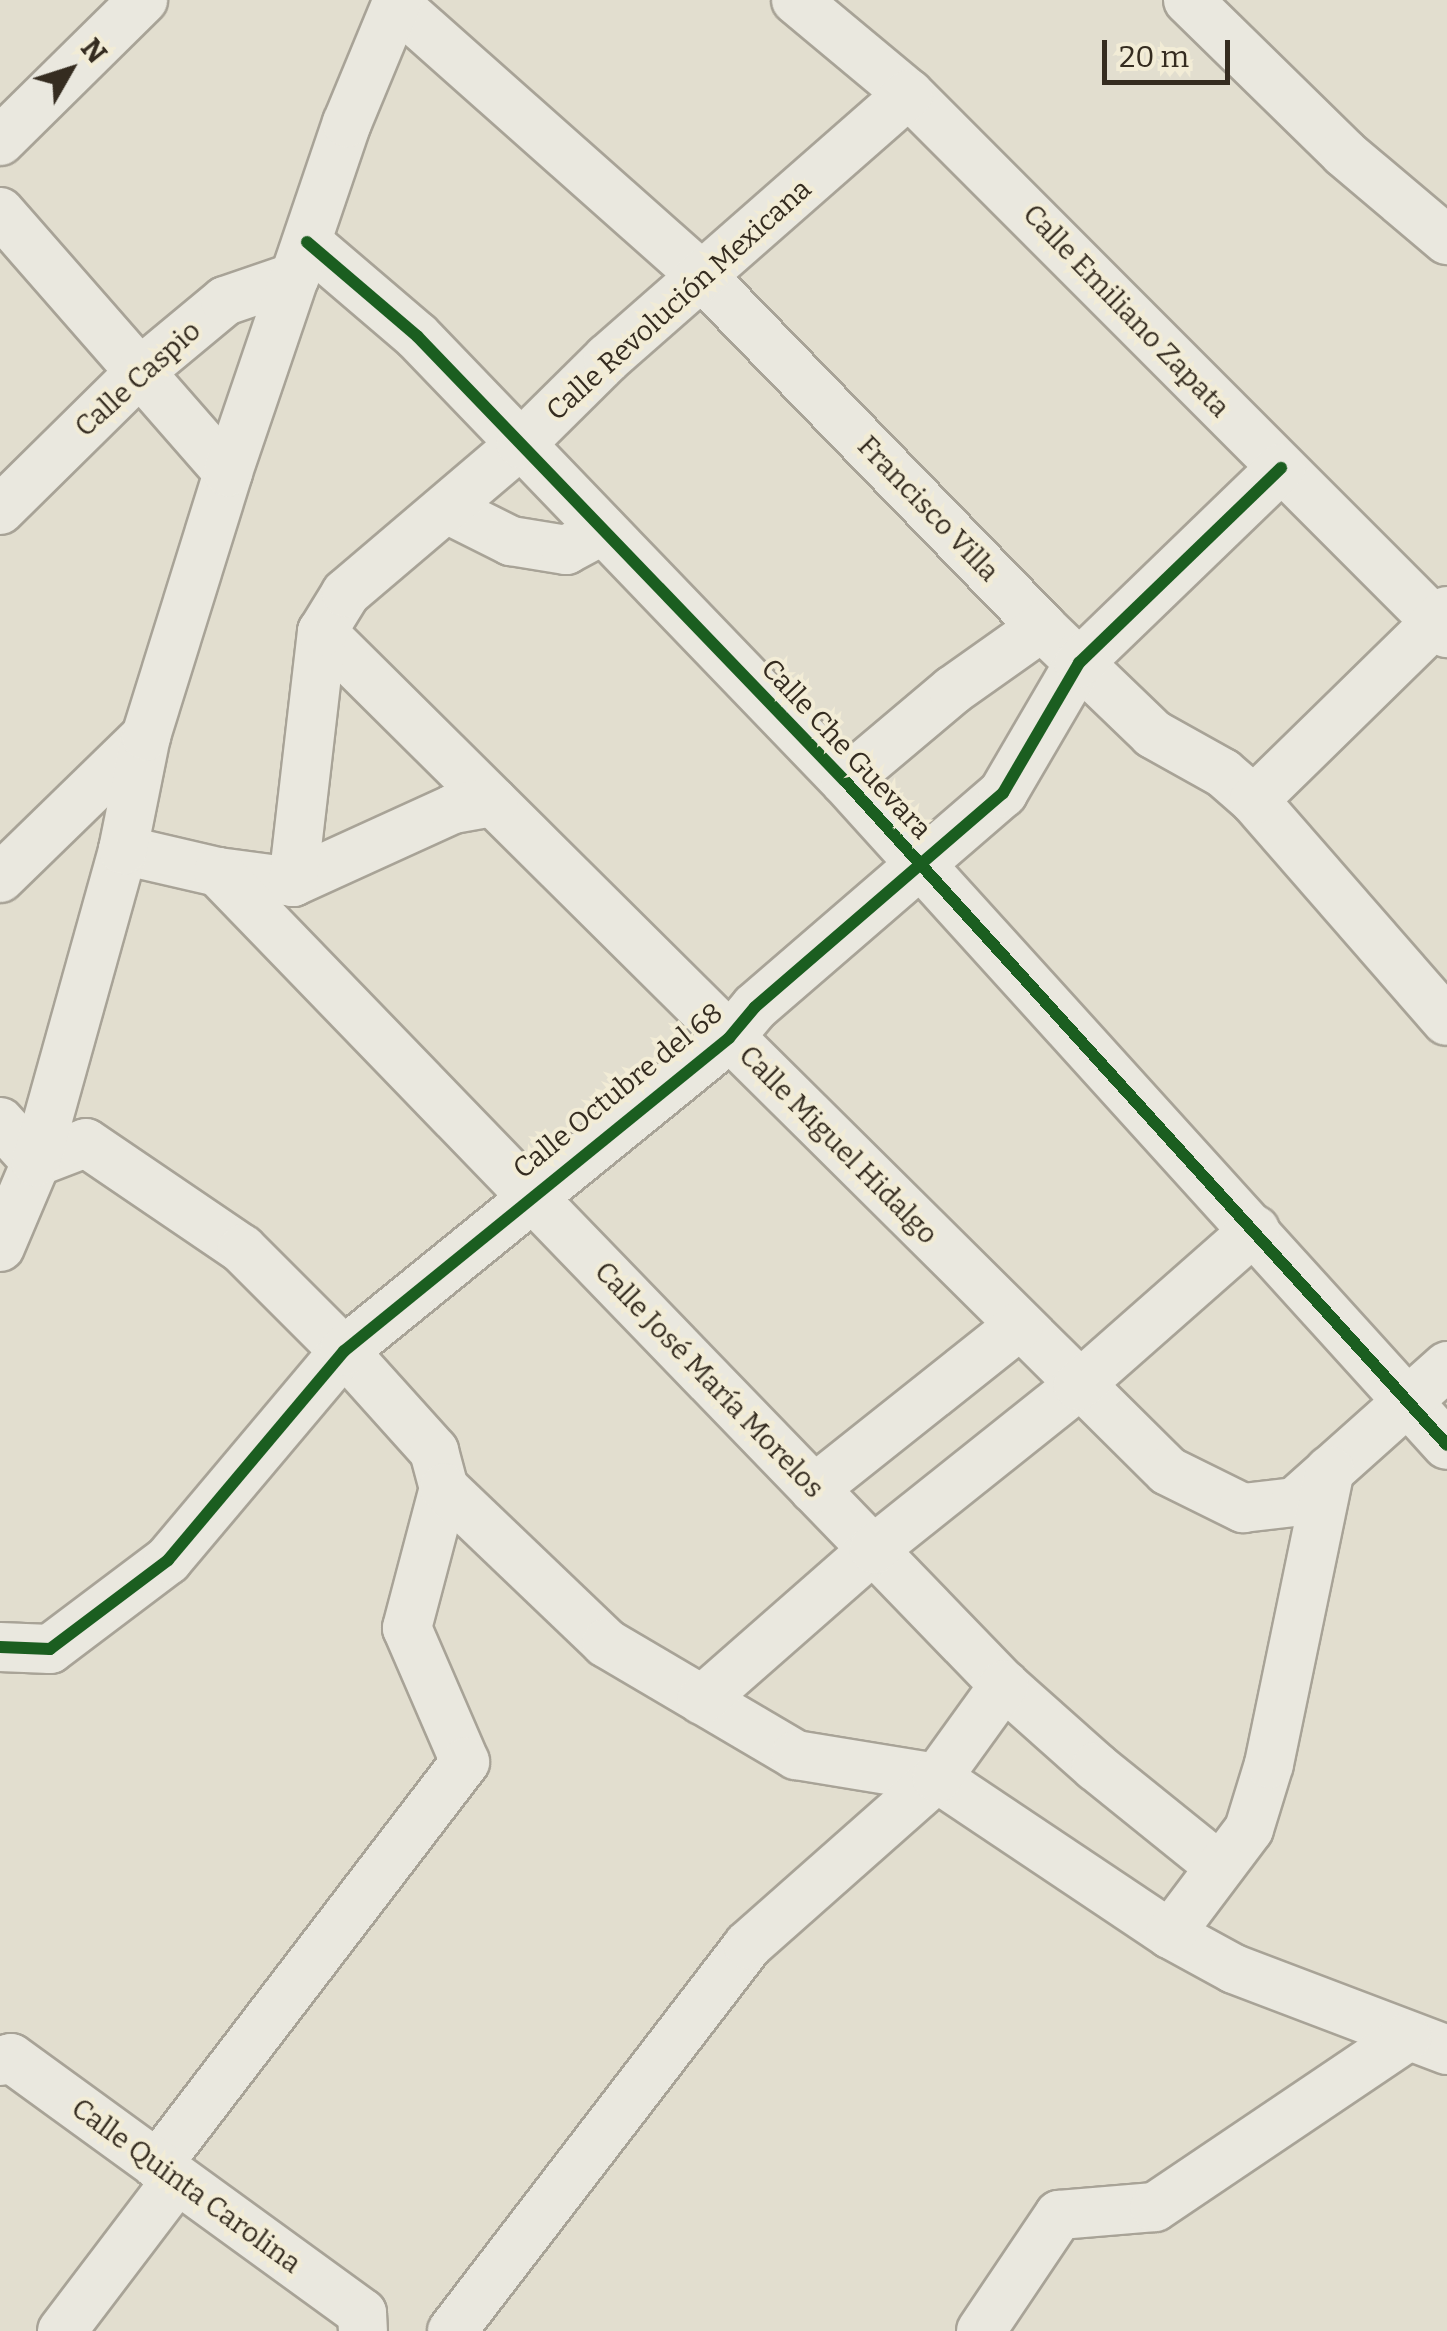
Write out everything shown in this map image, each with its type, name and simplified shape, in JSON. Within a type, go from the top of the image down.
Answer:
[{"type":"street","points":[[0,142],[143,0]]},
{"type":"street","name":"Calle Emiliano Zapata","points":[[796,0],[909,94],[1281,468],[1443,622]]},
{"type":"street","points":[[1188,0],[1344,153],[1447,240]]},
{"type":"street","points":[[0,1247],[36,1162],[123,850],[146,736],[228,472],[347,123],[398,2]]},
{"type":"street","name":"Francisco Villa","points":[[398,2],[703,277],[1042,627],[1153,734],[1223,774],[1254,800],[1447,1021]]},
{"type":"street","name":"Calle Revolución Mexicana","points":[[322,632],[346,592],[521,444],[608,358],[909,94]]},
{"type":"street","points":[[0,212],[228,472]]},
{"type":"street","name":"Calle Caspio","points":[[0,510],[142,370],[225,301],[301,260]]},
{"type":"street","name":"Calle Che Guevara","points":[[301,260],[417,336],[844,781],[1447,1445]]},
{"type":"street","name":"Calle Octubre del 68","points":[[0,1647],[50,1649],[168,1560],[344,1351],[530,1196],[730,1038],[755,1007],[1003,793],[1079,663],[1281,468]]},
{"type":"street","points":[[446,510],[511,541],[566,550],[603,530]]},
{"type":"street","points":[[1254,800],[1443,622]]},
{"type":"street","points":[[844,781],[953,690],[1042,627]]},
{"type":"street","points":[[293,882],[322,632]]},
{"type":"street","name":"Calle Miguel Hidalgo","points":[[322,632],[1078,1386],[1168,1471],[1243,1508],[1295,1502],[1330,1470]]},
{"type":"street","points":[[0,878],[146,736]]},
{"type":"street","points":[[123,850],[218,872],[293,882],[453,809],[493,802]]},
{"type":"street","name":"Calle José María Morelos","points":[[218,872],[1004,1684],[1096,1767],[1220,1867]]},
{"type":"street","points":[[0,1122],[36,1162]]},
{"type":"street","points":[[36,1162],[86,1143],[242,1248],[344,1351],[434,1451],[444,1488],[407,1628],[465,1762],[167,2173],[62,2331]]},
{"type":"street","points":[[702,1700],[874,1549],[1078,1386],[1255,1230]]},
{"type":"street","points":[[814,1489],[1019,1326]]},
{"type":"street","points":[[1170,1934],[1249,1829],[1269,1764],[1330,1470],[1447,1366]]},
{"type":"street","points":[[444,1488],[606,1643],[796,1755],[937,1778],[1170,1934],[1234,1969],[1432,2043]]},
{"type":"street","points":[[452,2331],[748,1945],[937,1778],[1004,1684]]},
{"type":"street","points":[[981,2331],[1059,2215],[1155,2208],[1432,2043]]},
{"type":"street","name":"Calle Quinta Carolina","points":[[6,2060],[167,2173],[362,2322]]},
{"type":"cycle path","points":[[307,242],[417,336],[845,781],[1447,1445]]},
{"type":"cycle path","points":[[0,1647],[50,1649],[168,1560],[344,1351],[729,1038],[755,1007],[1003,793],[1079,663],[1281,468]]}]
